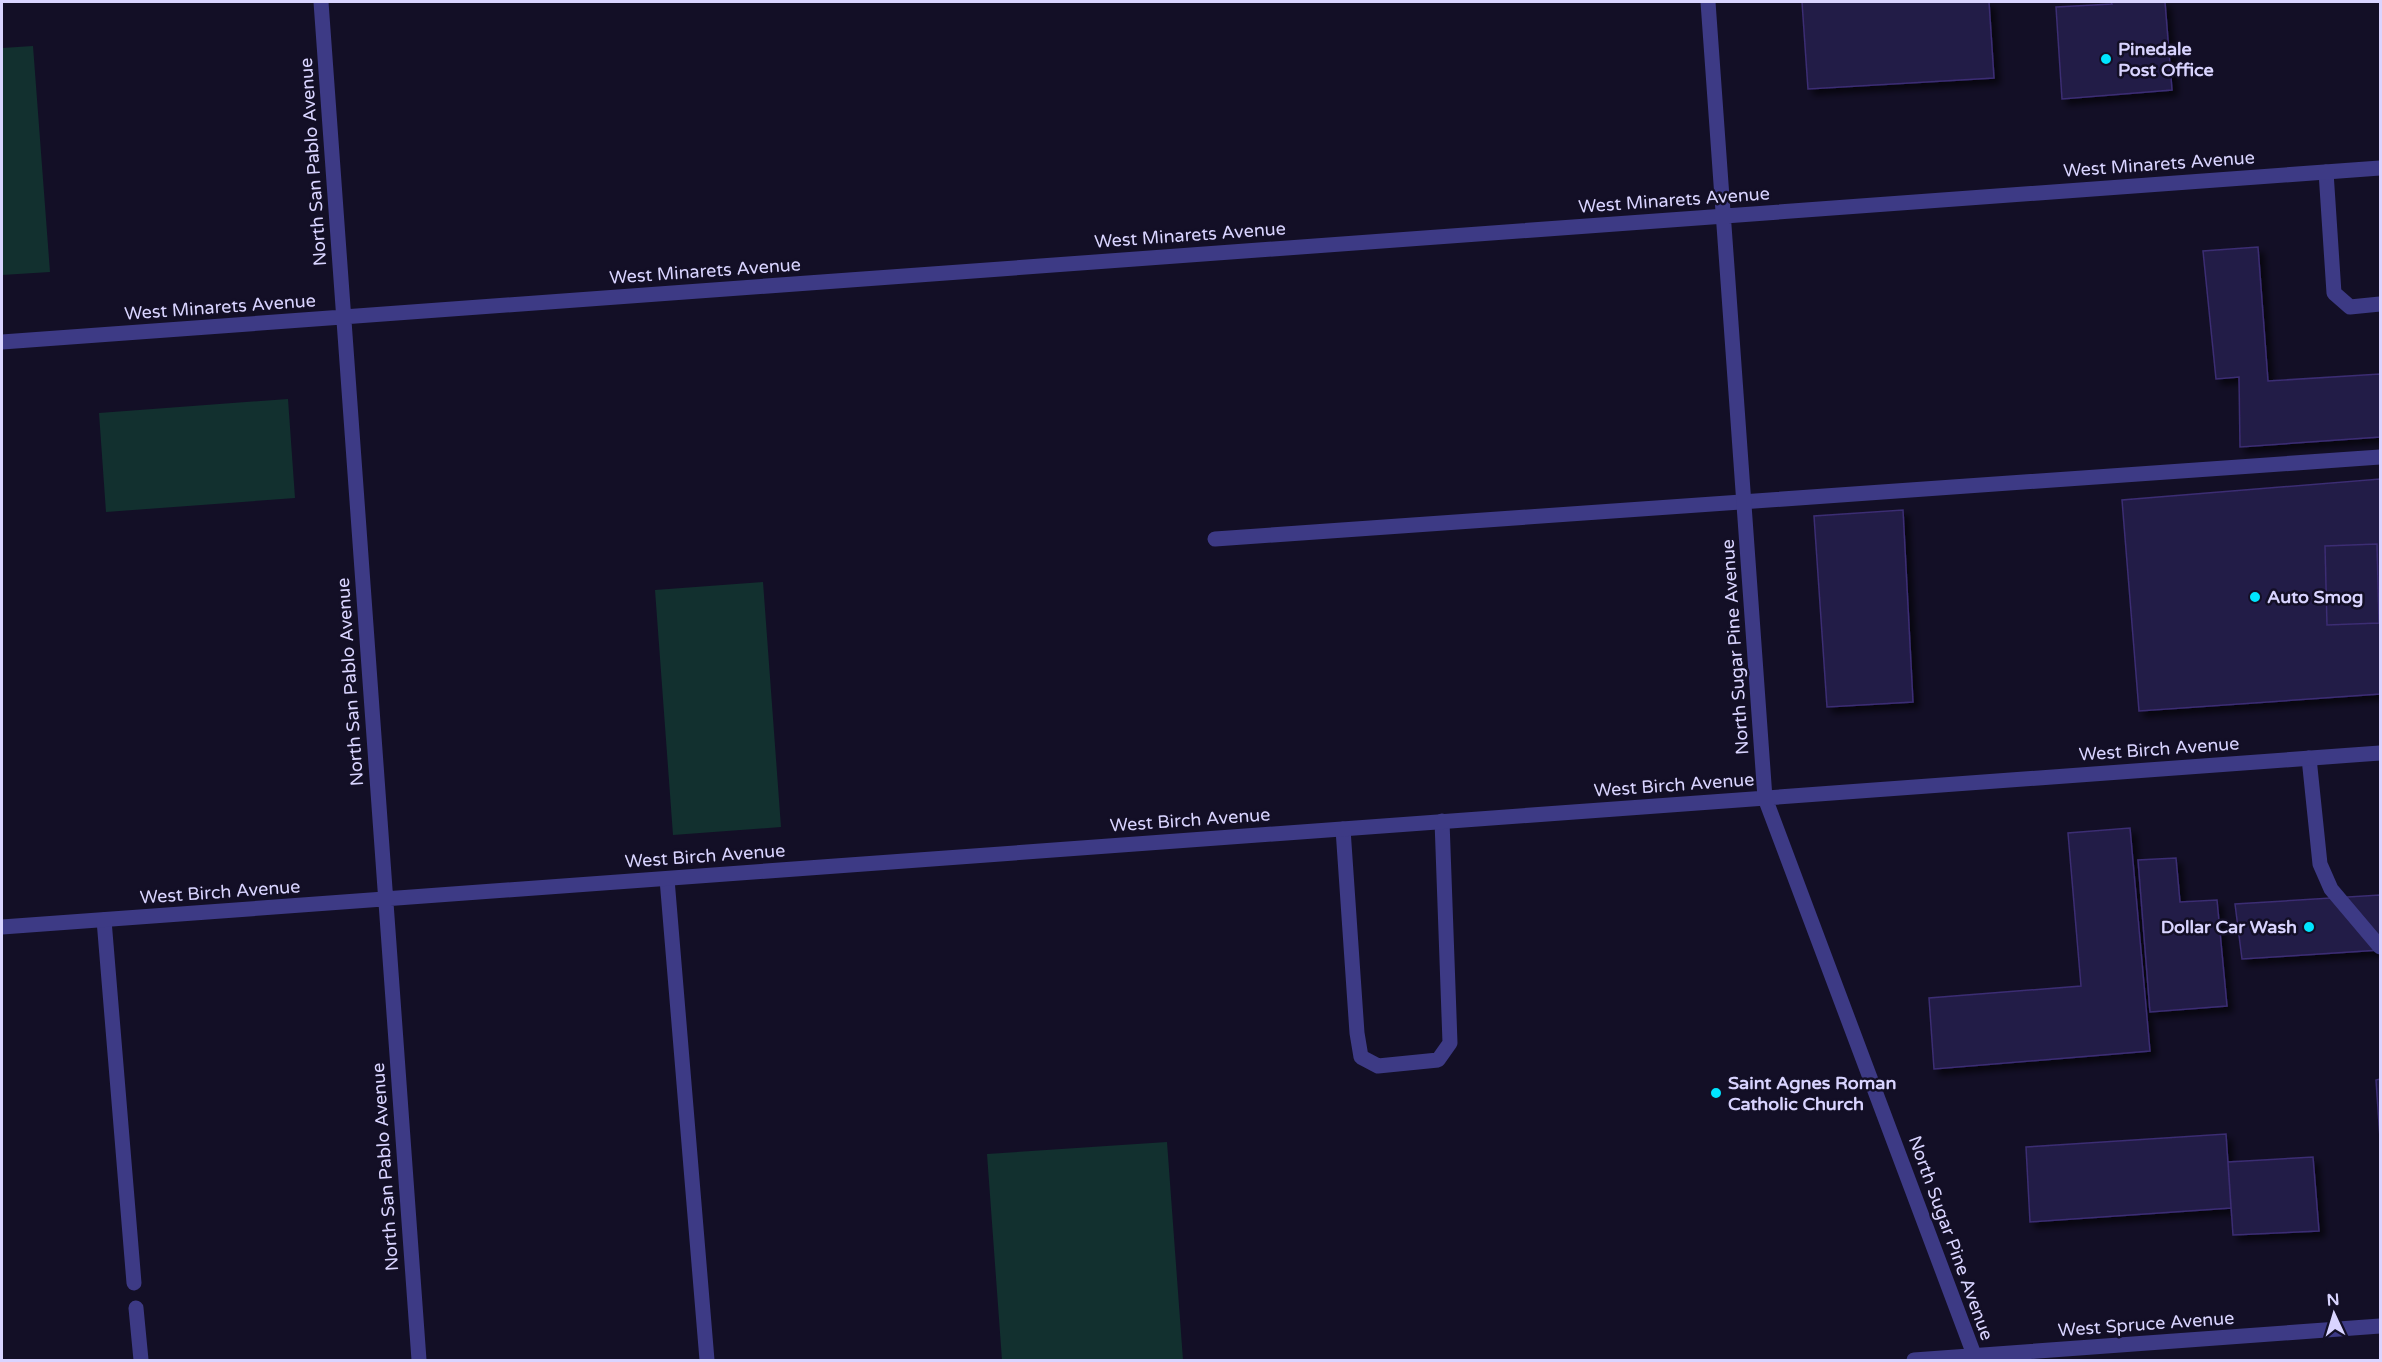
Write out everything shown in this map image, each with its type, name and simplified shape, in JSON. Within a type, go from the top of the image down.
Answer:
[{"type":"street","name":"North San Pablo Avenue","points":[[321,2],[419,1360]]},
{"type":"street","name":"North Sugar Pine Avenue","points":[[1708,2],[1765,798],[1975,1358]]},
{"type":"street","name":"West Minarets Avenue","points":[[2,342],[2380,168]]},
{"type":"street","points":[[2326,172],[2334,292],[2350,307],[2380,304]]},
{"type":"street","points":[[1215,539],[2380,457]]},
{"type":"street","name":"West Birch Avenue","points":[[2,927],[2380,753]]},
{"type":"street","points":[[2309,758],[2320,864],[2331,889],[2380,947]]},
{"type":"street","points":[[1343,829],[1357,1033],[1361,1057],[1378,1066],[1438,1060],[1450,1044],[1442,821]]},
{"type":"street","points":[[667,879],[706,1360]]},
{"type":"street","points":[[104,920],[134,1282]]},
{"type":"street","points":[[136,1308],[141,1360]]},
{"type":"street","name":"West Spruce Avenue","points":[[1914,1360],[1975,1358],[2380,1326]]},
{"type":"green space","points":[[33,46],[50,272],[2,275],[2,48]]},
{"type":"green space","points":[[288,399],[295,498],[106,512],[99,413]]},
{"type":"green space","points":[[763,582],[781,827],[673,835],[655,590]]},
{"type":"green space","points":[[1167,1142],[1183,1360],[1002,1360],[987,1154]]},
{"type":"building","points":[[1802,2],[1989,2],[1994,78],[1808,89]]},
{"type":"building","points":[[2111,2],[2165,2],[2172,90],[2062,99],[2056,7],[2112,4]]},
{"type":"building","points":[[2258,247],[2268,381],[2380,374],[2380,437],[2240,447],[2239,377],[2216,379],[2203,251]]},
{"type":"building","name":"Auto Smog","points":[[2380,479],[2380,694],[2139,711],[2122,500]]},
{"type":"building","points":[[1903,510],[1913,702],[1827,707],[1814,516]]},
{"type":"building","points":[[2377,544],[2379,623],[2327,625],[2325,546]]},
{"type":"building","points":[[2130,828],[2150,1051],[1934,1069],[1929,998],[2081,986],[2068,833]]},
{"type":"building","points":[[2176,858],[2180,902],[2217,900],[2227,1006],[2150,1012],[2138,860]]},
{"type":"building","name":"Dollar Car Wash","points":[[2380,895],[2380,950],[2242,959],[2235,904]]},
{"type":"building","points":[[2380,1079],[2380,1138],[2376,1080]]},
{"type":"building","points":[[2226,1134],[2231,1208],[2030,1222],[2026,1147]]},
{"type":"building","points":[[2313,1157],[2319,1231],[2233,1235],[2228,1162]]},
{"type":"place","name":"Pinedale Post Office","points":[[2106,59]]},
{"type":"place","name":"Auto Smog","points":[[2255,597]]},
{"type":"place","name":"Dollar Car Wash","points":[[2309,927]]},
{"type":"place","name":"Saint Agnes Roman Catholic Church","points":[[1716,1093]]}]
